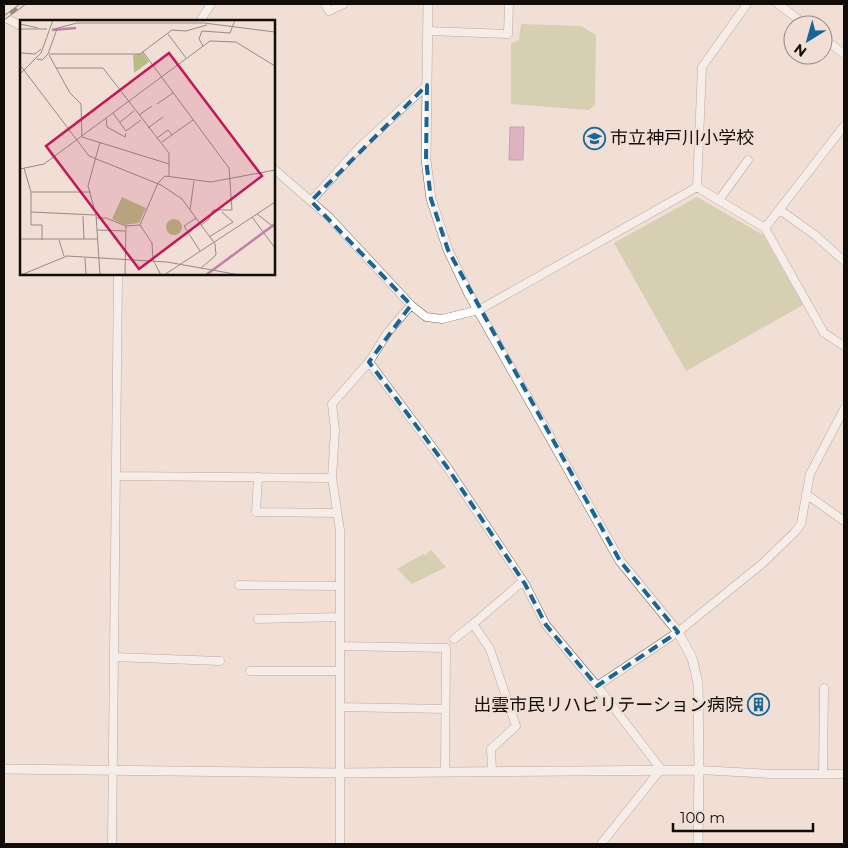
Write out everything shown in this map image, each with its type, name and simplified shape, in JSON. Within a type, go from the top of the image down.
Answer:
[{"type":"street","points":[[201,20],[210,4]]},
{"type":"street","points":[[324,4],[329,11],[344,4]]},
{"type":"street","points":[[428,4],[426,160],[431,199],[448,250],[479,310],[620,562],[678,632],[692,658],[698,683],[698,844]]},
{"type":"street","points":[[428,31],[508,34],[510,4]]},
{"type":"street","points":[[697,187],[702,67],[747,4]]},
{"type":"street","points":[[778,4],[793,15]]},
{"type":"street","points":[[4,17],[20,25]]},
{"type":"street","points":[[833,45],[844,53]]},
{"type":"street","points":[[311,201],[358,150],[427,85]]},
{"type":"street","points":[[765,228],[844,126]]},
{"type":"street","points":[[719,200],[748,160]]},
{"type":"street","points":[[275,170],[311,201],[357,246],[411,305],[426,318],[442,319],[479,310],[697,187]]},
{"type":"street","points":[[697,187],[765,228],[824,333],[844,346]]},
{"type":"street","points":[[780,210],[814,235],[844,261]]},
{"type":"street","points":[[112,844],[118,275]]},
{"type":"street","points":[[340,844],[340,530],[332,478],[335,430],[332,404],[369,362],[388,332],[411,305]]},
{"type":"street","points":[[369,362],[448,467],[523,581],[546,625],[597,686],[661,770]]},
{"type":"street","points":[[597,686],[678,632],[763,563],[795,532],[800,524],[810,474],[844,409]]},
{"type":"street","points":[[117,476],[332,478]]},
{"type":"street","points":[[258,477],[256,512],[337,513]]},
{"type":"street","points":[[806,494],[844,521]]},
{"type":"street","points":[[454,639],[523,581]]},
{"type":"street","points":[[239,585],[340,586]]},
{"type":"street","points":[[258,619],[340,617]]},
{"type":"street","points":[[472,624],[490,649],[516,726],[491,749],[492,771]]},
{"type":"street","points":[[340,646],[446,648],[445,772]]},
{"type":"street","points":[[114,658],[220,661]]},
{"type":"street","points":[[250,671],[340,671]]},
{"type":"street","points":[[823,774],[824,688]]},
{"type":"street","points":[[340,707],[445,709]]},
{"type":"street","points":[[4,769],[340,773],[699,770],[771,774],[844,774]]},
{"type":"street","points":[[601,844],[661,770]]},
{"type":"highlighted area","points":[[427,85],[426,160],[431,199],[448,250],[620,561],[678,632],[597,686],[546,625],[525,584],[447,467],[369,362],[411,305],[311,201]]},
{"type":"green space","points":[[521,24],[581,26],[596,35],[595,105],[589,110],[511,104],[511,43],[519,40]]},
{"type":"green space","points":[[697,197],[763,235],[803,305],[686,371],[614,243]]},
{"type":"green space","points":[[431,550],[446,567],[412,584],[397,569],[423,554],[425,555]]},
{"type":"shaded area","points":[[510,127],[524,127],[523,160],[509,160]]},
{"type":"railway","points":[[4,18],[23,4]]},
{"type":"place","name":"市立神戸川小学校","points":[[594,138]]},
{"type":"place","name":"出雲市民リハビリテーション病院","points":[[759,705]]}]
